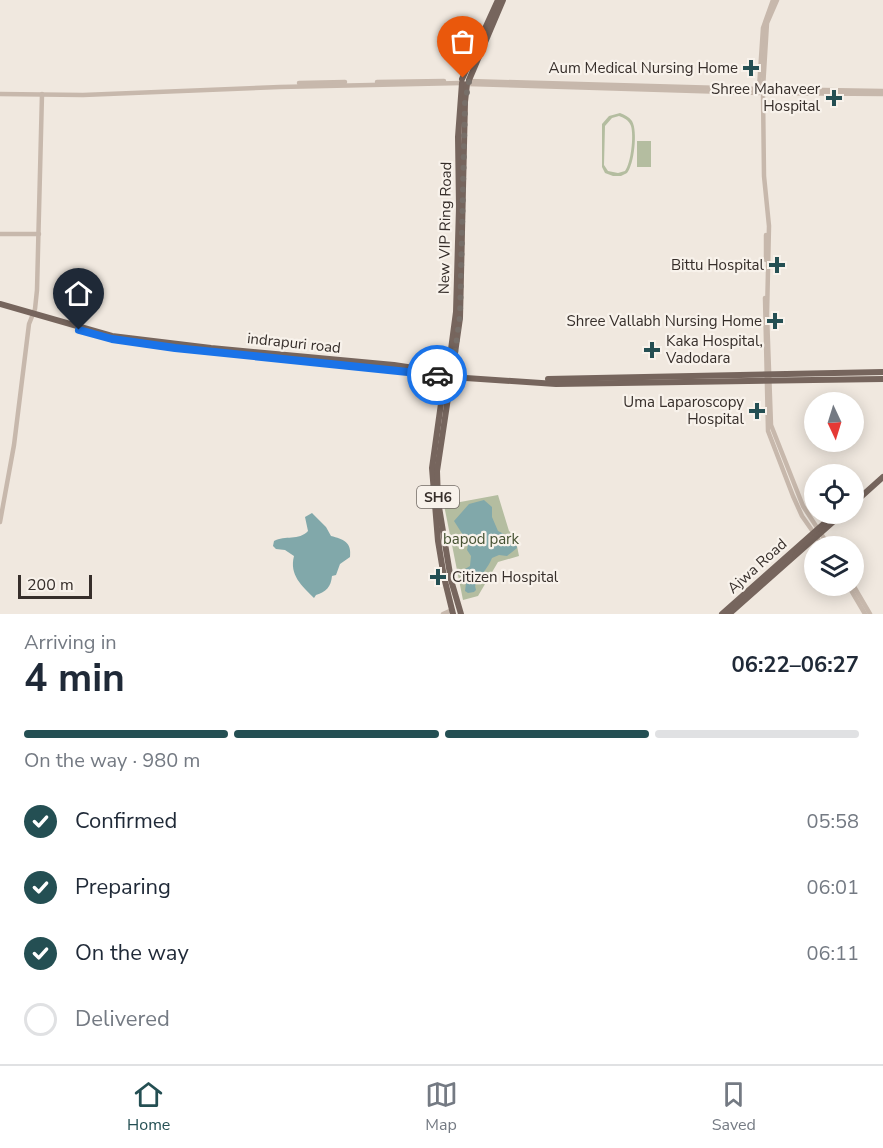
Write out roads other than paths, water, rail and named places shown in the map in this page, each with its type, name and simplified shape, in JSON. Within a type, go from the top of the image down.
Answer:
[{"type":"main road","name":"New VIP Ring Road","points":[[453,612],[438,541],[432,468],[460,315],[465,82],[498,0]]},
{"type":"main road","name":"New VIP Ring Road","points":[[465,82],[503,0]]},
{"type":"main road","points":[[0,305],[31,314]]},
{"type":"main road","name":"indrapuri road","points":[[31,314],[112,336],[394,365],[449,376]]},
{"type":"main road","name":"indrapuri road","points":[[31,314],[112,339],[186,349],[449,376],[544,380],[883,379]]},
{"type":"main road","name":"indrapuri road","points":[[769,378],[883,372]]},
{"type":"main road","name":"New VIP Ring Road","points":[[449,376],[437,471],[438,501],[451,580],[461,614]]},
{"type":"main road","points":[[864,489],[883,471]]},
{"type":"main road","points":[[864,494],[883,477]]},
{"type":"main road","name":"Ajwa Road","points":[[729,614],[826,524]]},
{"type":"main road","name":"Ajwa Road","points":[[722,614],[829,524]]},
{"type":"street","points":[[775,0],[767,23],[761,91],[760,154],[766,226],[764,315],[771,425],[793,496],[802,516],[820,536]]},
{"type":"street","points":[[0,92],[82,95],[465,82],[761,91],[883,92]]},
{"type":"street","points":[[0,522],[35,281],[40,93]]},
{"type":"street","points":[[0,234],[38,234]]},
{"type":"street","points":[[0,508],[10,460]]},
{"type":"street","points":[[854,596],[865,614]]},
{"type":"street","points":[[859,596],[870,614]]},
{"type":"street","points":[[442,614],[453,612]]},
{"type":"water","points":[[484,500],[492,507],[492,517],[498,531],[510,537],[509,539],[516,543],[517,548],[507,556],[499,555],[492,558],[475,586],[476,590],[468,593],[465,591],[467,576],[465,569],[470,566],[471,556],[467,550],[468,545],[454,521],[469,504]]},
{"type":"water","points":[[312,513],[326,527],[331,536],[346,542],[350,548],[350,557],[340,564],[327,588],[314,598],[295,574],[294,556],[273,546],[274,541],[278,539],[296,537],[308,531],[305,517]]},
{"type":"place","name":"Aum Medical Nursing Home","points":[[751,68]]},
{"type":"place","name":"Shree Mahaveer Hospital","points":[[834,98]]},
{"type":"place","name":"Bittu Hospital","points":[[777,265]]},
{"type":"place","name":"Shree Vallabh Nursing Home","points":[[775,321]]},
{"type":"place","name":"Kaka Hospital, Vadodara","points":[[652,350]]},
{"type":"place","name":"Uma Laparoscopy Hospital","points":[[757,411]]},
{"type":"place","name":"Citizen Hospital","points":[[438,577]]},
{"type":"park label","name":"bapod park","points":[[481,539]]}]
